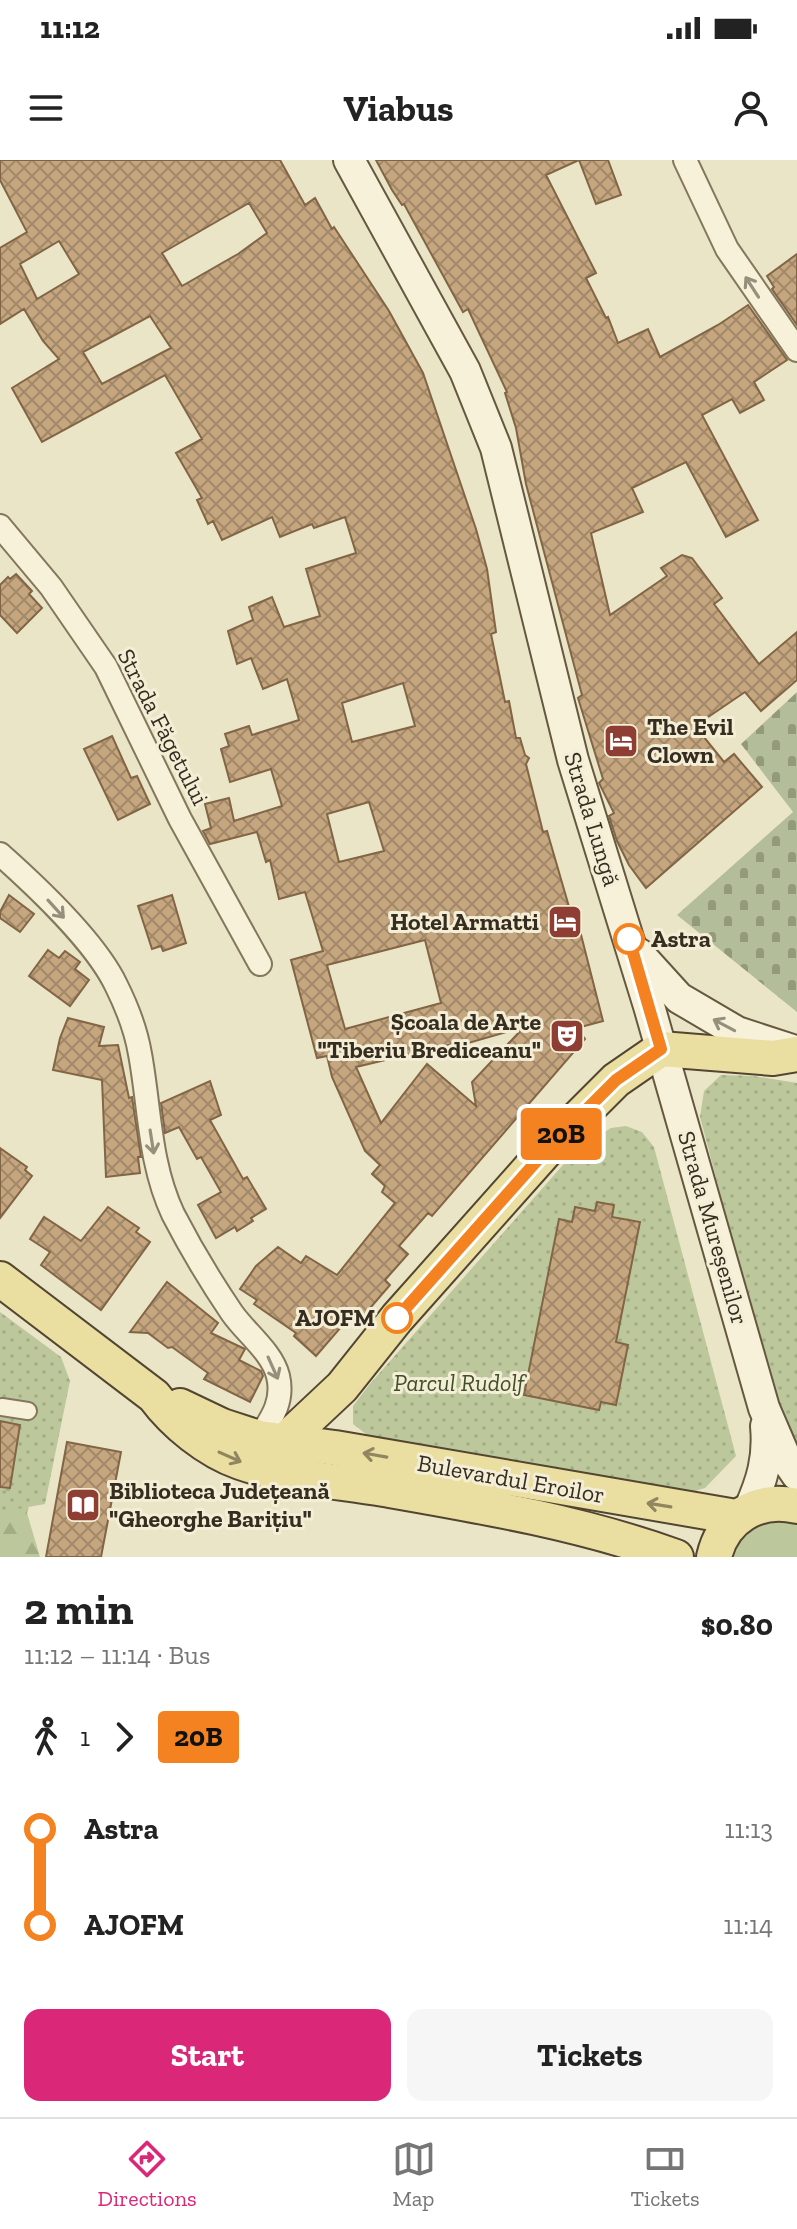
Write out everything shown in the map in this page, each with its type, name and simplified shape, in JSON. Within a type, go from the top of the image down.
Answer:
[{"type":"main road","name":"Strada Lungă","points":[[349,160],[465,371],[496,448],[573,760],[661,1049]]},
{"type":"main road","points":[[630,943],[679,998],[737,1032],[797,1053]]},
{"type":"main road","points":[[0,1279],[154,1396],[175,1419],[217,1451],[240,1462],[272,1450],[342,1387],[397,1318],[550,1146],[616,1080],[661,1049],[773,1058],[797,1053]]},
{"type":"main road","name":"Strada Mureșenilor","points":[[661,1049],[764,1408],[786,1459],[797,1475]]},
{"type":"main road","points":[[341,1482],[335,1448],[342,1387]]},
{"type":"main road","name":"Strada Mureșenilor","points":[[742,1513],[760,1485],[768,1450],[764,1408]]},
{"type":"main road","name":"Bulevardul Eroilor","points":[[272,1450],[335,1448],[742,1513],[787,1504],[797,1506]]},
{"type":"main road","name":"Bulevardul Eroilor","points":[[272,1450],[341,1482],[572,1526],[676,1557]]},
{"type":"main road","points":[[714,1557],[720,1538],[742,1513]]},
{"type":"street","points":[[685,160],[727,249],[797,350]]},
{"type":"street","name":"Strada Făgetului","points":[[0,526],[51,587],[106,667],[180,819],[260,964]]},
{"type":"street","points":[[0,854],[30,880],[94,951],[115,983],[137,1041],[152,1147],[164,1193],[232,1314],[268,1356],[278,1377],[272,1450]]},
{"type":"street","points":[[2,1407],[28,1411]]},
{"type":"green space","points":[[797,692],[797,1012],[677,915],[793,812],[741,744]]},
{"type":"green space","points":[[721,1075],[754,1076],[797,1083],[797,1443],[778,1413],[700,1117],[704,1091]]},
{"type":"green space","name":"Parcul Rudolf","points":[[626,1126],[642,1132],[654,1147],[736,1456],[705,1488],[685,1494],[370,1437],[353,1424],[353,1406],[369,1385],[577,1149],[611,1128]],"holes":[[[598,1202],[614,1206],[612,1217],[640,1223],[616,1342],[628,1345],[616,1404],[601,1402],[599,1410],[524,1395],[559,1219],[572,1222],[595,1211]]]},
{"type":"green space","points":[[0,1312],[61,1357],[70,1381],[45,1504],[0,1512],[0,1490],[10,1491],[20,1425],[0,1421]]},
{"type":"green space","points":[[0,1327],[65,1376],[27,1513],[40,1557],[0,1557]]},
{"type":"green space","points":[[782,1519],[797,1522],[797,1557],[732,1557],[751,1531]]},
{"type":"building","points":[[0,160],[280,160],[305,205],[315,198],[332,229],[334,227],[389,311],[423,373],[487,569],[496,632],[491,634],[505,702],[509,701],[516,738],[520,738],[525,755],[529,758],[526,764],[543,832],[547,831],[574,924],[578,923],[603,1021],[577,1028],[585,1039],[432,1216],[428,1213],[399,1246],[408,1254],[385,1280],[390,1285],[364,1315],[359,1311],[350,1322],[347,1320],[316,1356],[294,1336],[296,1333],[254,1304],[257,1300],[240,1289],[256,1266],[278,1247],[301,1263],[306,1256],[337,1275],[395,1203],[382,1192],[385,1186],[372,1174],[380,1165],[365,1151],[332,1077],[327,1056],[317,1058],[291,960],[323,951],[305,892],[279,899],[270,860],[266,862],[257,832],[210,844],[203,831],[211,828],[205,804],[229,798],[234,821],[282,806],[271,769],[230,782],[221,749],[229,746],[225,734],[249,726],[252,735],[299,720],[287,679],[263,689],[251,658],[237,664],[228,631],[253,620],[249,607],[272,597],[284,627],[320,616],[306,569],[356,553],[345,517],[314,528],[312,524],[280,537],[272,517],[222,540],[213,521],[208,524],[197,500],[202,498],[176,453],[202,439],[165,375],[42,442],[12,388],[59,359],[43,341],[24,309],[0,324],[0,248],[27,232],[0,180]],"holes":[[[249,203],[267,233],[238,254],[182,286],[162,253]],[[59,241],[79,274],[37,299],[20,264]],[[150,316],[171,348],[102,384],[83,352]],[[403,683],[415,726],[352,742],[342,703]],[[369,802],[384,851],[339,862],[327,814]],[[425,940],[441,1003],[345,1029],[327,965]],[[524,1027],[472,1082],[476,1106],[427,1064],[381,1123],[356,1067],[465,1041],[465,1044]]]},
{"type":"building","points":[[376,160],[579,160],[546,175],[596,273],[586,278],[608,317],[618,343],[648,329],[660,357],[748,305],[787,360],[754,382],[764,400],[740,413],[732,399],[702,415],[758,520],[726,537],[686,462],[632,488],[643,512],[591,533],[610,615],[667,576],[661,568],[682,555],[692,558],[722,598],[714,604],[759,664],[797,632],[797,680],[761,711],[745,692],[695,726],[724,762],[734,754],[762,787],[646,888],[617,841],[609,816],[614,813],[599,783],[603,779],[578,698],[582,695],[526,484],[507,392],[468,309],[463,312],[404,204],[392,190]]},
{"type":"building","points":[[579,160],[608,160],[621,195],[596,204]]},
{"type":"building","points":[[797,254],[797,325],[772,289],[774,287],[767,276]]},
{"type":"building","points":[[16,574],[42,608],[17,633],[0,615],[0,585]]},
{"type":"building","points":[[112,736],[131,778],[137,776],[150,804],[118,820],[84,749]]},
{"type":"building","points":[[9,895],[34,914],[20,932],[0,918]]},
{"type":"building","points":[[172,895],[186,943],[163,951],[161,946],[152,949],[138,906]]},
{"type":"building","points":[[48,950],[59,958],[65,951],[80,962],[75,969],[89,980],[70,1006],[29,976]]},
{"type":"building","points":[[68,1018],[104,1027],[99,1046],[118,1045],[129,1098],[132,1097],[141,1157],[138,1157],[140,1173],[106,1177],[102,1080],[53,1070]]},
{"type":"building","points":[[210,1081],[221,1115],[210,1120],[243,1179],[247,1177],[266,1209],[237,1231],[235,1227],[216,1238],[198,1205],[221,1192],[179,1127],[165,1133],[161,1103]]},
{"type":"building","points":[[0,1148],[27,1167],[25,1170],[32,1176],[0,1218]]},
{"type":"building","points":[[597,1202],[614,1205],[612,1217],[640,1222],[616,1342],[628,1345],[616,1405],[601,1402],[599,1410],[524,1395],[559,1219],[572,1222],[575,1207],[595,1211]]},
{"type":"building","points":[[108,1207],[139,1228],[136,1232],[150,1242],[101,1310],[41,1265],[50,1252],[30,1239],[44,1217],[81,1241]]},
{"type":"building","points":[[167,1282],[218,1323],[211,1333],[245,1349],[239,1360],[261,1371],[263,1376],[250,1402],[204,1379],[208,1373],[148,1333],[130,1332]]},
{"type":"building","points":[[0,1421],[20,1425],[10,1488],[0,1487]]},
{"type":"building","name":"Biblioteca Județeană \"Gheorghe Barițiu\"","points":[[67,1442],[121,1452],[101,1557],[46,1557]]},
{"type":"bus line","name":"20B","points":[[397,1318],[550,1146],[616,1080],[661,1049],[629,939]]},
{"type":"place","name":"The Evil Clown","points":[[621,741]]},
{"type":"place","name":"Hotel Armatti","points":[[565,922]]},
{"type":"place","name":"Astra","points":[[629,939]]},
{"type":"place","name":"Școala de Arte \"Tiberiu Brediceanu\"","points":[[567,1036]]},
{"type":"place","name":"AJOFM","points":[[397,1318]]},
{"type":"place","name":"Biblioteca Județeană \"Gheorghe Barițiu\"","points":[[83,1505]]}]
